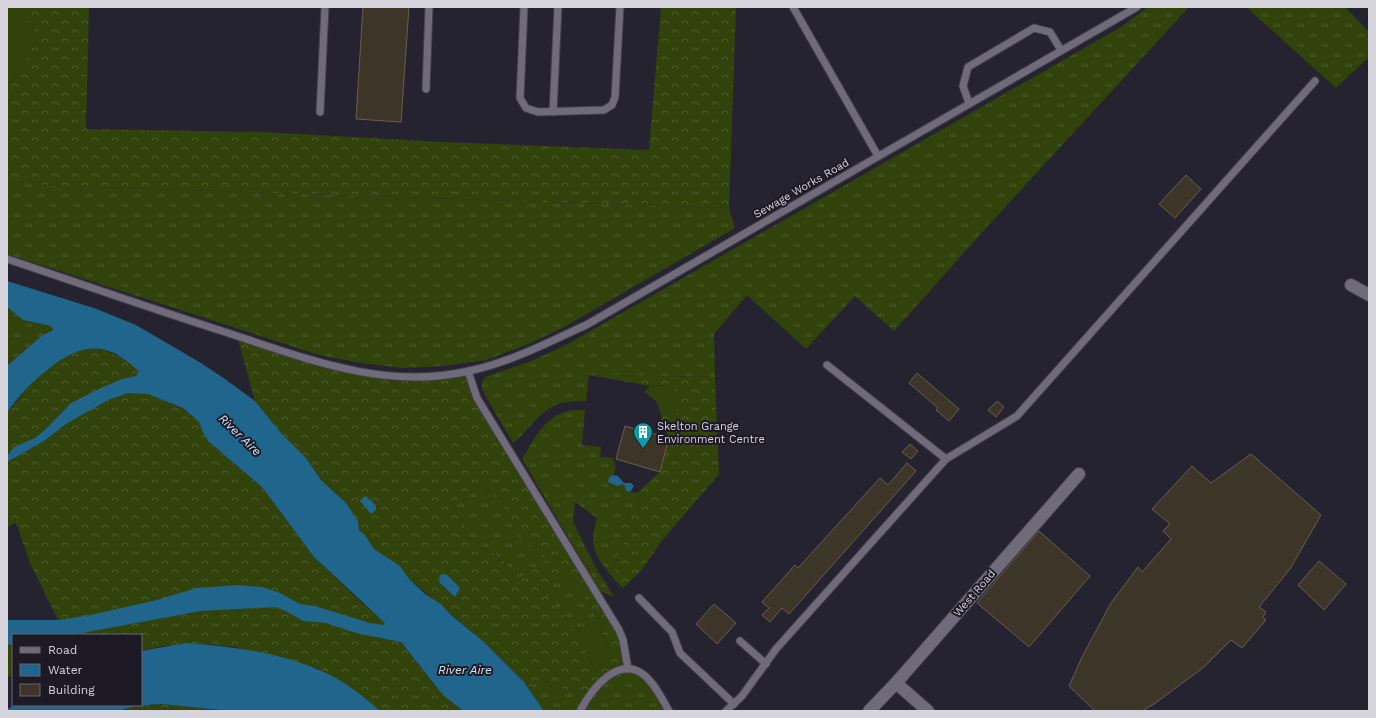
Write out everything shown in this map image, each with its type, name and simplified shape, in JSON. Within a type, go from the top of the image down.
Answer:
[{"type":"street","points":[[1351,285],[1369,295]]},
{"type":"street","name":"West Road","points":[[869,711],[1078,474]]},
{"type":"street","points":[[896,682],[928,711]]},
{"type":"lane","points":[[320,112],[325,7]]},
{"type":"lane","points":[[426,89],[429,7]]},
{"type":"lane","points":[[524,7],[520,98],[526,108],[531,111],[553,112],[604,110],[612,105],[614,101],[620,7]]},
{"type":"lane","points":[[553,112],[558,7]]},
{"type":"lane","points":[[793,7],[878,156]]},
{"type":"lane","name":"Sewage Works Road","points":[[7,259],[335,368],[371,375],[421,377],[468,371],[524,354],[588,324],[1137,7]]},
{"type":"lane","points":[[969,103],[963,86],[968,67],[1034,28],[1050,32],[1062,50]]},
{"type":"lane","points":[[726,711],[742,696],[776,650],[946,459],[1017,416],[1315,81]]},
{"type":"lane","points":[[827,365],[946,459]]},
{"type":"lane","points":[[468,371],[477,398],[619,630],[623,640],[628,669]]},
{"type":"lane","points":[[639,598],[672,632],[680,653],[734,704]]},
{"type":"lane","points":[[740,641],[766,664]]},
{"type":"lane","points":[[580,711],[589,693],[599,683],[616,672],[628,669],[637,670],[652,682],[669,711]]},
{"type":"green space","points":[[7,7],[13,7],[39,36],[7,92]]},
{"type":"green space","points":[[13,7],[89,7],[86,129],[263,132],[443,142],[649,150],[661,7],[736,7],[729,208],[35,185],[7,180],[7,92],[39,36]]},
{"type":"green space","points":[[1148,7],[1189,7],[986,228],[894,331],[855,296],[806,349],[747,295],[714,334],[715,377],[589,375],[586,401],[561,403],[547,410],[513,443],[482,390],[482,383],[485,377],[531,361],[566,345],[1121,27]]},
{"type":"green space","points":[[1246,7],[1345,7],[1369,32],[1369,57],[1336,88]]},
{"type":"green space","points":[[7,180],[35,185],[729,208],[735,228],[564,327],[526,345],[486,360],[444,366],[402,368],[361,363],[319,355],[7,254]]},
{"type":"green space","points":[[7,307],[23,320],[51,326],[54,330],[40,337],[7,366]]},
{"type":"green space","points":[[237,336],[335,368],[421,377],[468,371],[477,398],[619,630],[628,669],[616,672],[589,693],[524,682],[483,641],[409,579],[397,566],[373,548],[359,530],[358,521],[346,503],[321,480],[306,458],[281,433],[255,401]],"holes":[[[484,487],[497,495],[524,540],[548,559],[517,580],[502,559],[467,536],[451,503]],[[564,576],[577,582],[598,621],[611,653],[595,672],[577,630],[543,591]]]},
{"type":"green space","points":[[93,348],[104,350],[128,360],[169,403],[183,408],[199,422],[204,435],[209,442],[262,487],[314,557],[360,601],[381,618],[443,695],[463,711],[380,711],[354,690],[317,668],[234,647],[208,644],[163,646],[142,651],[142,634],[14,634],[30,620],[58,620],[30,563],[16,523],[7,527],[7,413],[34,379],[62,357],[82,349]]},
{"type":"green space","points":[[589,375],[715,377],[719,474],[661,542],[640,572],[623,588],[614,579],[616,560],[624,543],[618,529],[641,505],[637,493],[660,472],[669,438],[662,421],[661,414],[677,409],[665,385],[650,386]]},
{"type":"green space","points":[[665,385],[680,393],[677,409],[661,414],[657,402],[645,392],[650,386]]},
{"type":"green space","points":[[572,410],[585,410],[582,445],[601,447],[600,457],[613,458],[616,468],[613,475],[609,477],[624,484],[626,491],[637,493],[641,505],[618,529],[624,543],[616,560],[614,579],[602,564],[593,544],[594,528],[597,518],[575,502],[573,522],[596,568],[614,597],[600,591],[522,459],[537,435],[548,422],[562,413]]},
{"type":"green space","points":[[483,487],[497,495],[524,540],[549,559],[517,580],[502,559],[467,536],[451,503]]},
{"type":"green space","points":[[564,576],[577,582],[598,621],[577,630],[543,591]]},
{"type":"green space","points":[[598,621],[611,653],[595,672],[577,630]]},
{"type":"green space","points":[[12,636],[12,676],[7,677],[7,640]]},
{"type":"green space","points":[[628,669],[645,676],[669,711],[544,711],[524,682],[589,693],[599,683]]},
{"type":"green space","points":[[161,704],[230,711],[118,711],[142,706]]},
{"type":"water","name":"River Aire","points":[[7,281],[94,308],[136,325],[201,363],[255,401],[281,433],[306,458],[321,480],[346,503],[358,521],[359,530],[365,535],[374,549],[400,566],[409,579],[425,594],[441,604],[451,615],[483,641],[524,682],[544,711],[463,711],[443,695],[401,642],[356,633],[326,623],[303,621],[286,611],[275,607],[201,611],[76,634],[12,634],[12,644],[7,645],[7,620],[59,620],[90,615],[157,600],[196,588],[238,585],[262,587],[278,592],[300,604],[315,606],[370,623],[383,625],[385,623],[314,557],[262,487],[209,442],[204,435],[199,422],[183,408],[148,394],[128,393],[108,400],[66,424],[44,441],[7,462],[7,456],[14,447],[35,438],[46,429],[71,403],[122,379],[136,376],[139,372],[127,361],[116,354],[104,350],[82,350],[58,362],[40,376],[20,395],[7,413],[7,366],[40,337],[53,330],[51,326],[23,320],[7,307]]},
{"type":"water","points":[[613,475],[618,476],[624,483],[631,483],[634,486],[630,492],[626,491],[624,484],[617,486],[608,482],[609,477]]},
{"type":"water","points":[[366,496],[376,506],[376,510],[371,514],[360,501]]},
{"type":"water","points":[[440,575],[447,575],[460,588],[455,597],[440,583]]},
{"type":"water","points":[[186,643],[253,651],[285,658],[326,673],[358,693],[380,711],[230,711],[161,704],[142,706],[142,651]]},
{"type":"water","points":[[14,706],[136,706],[118,711],[7,711],[7,709]]},
{"type":"building","points":[[363,7],[409,7],[401,122],[356,119]]},
{"type":"building","points":[[1186,175],[1201,189],[1175,218],[1159,204]]},
{"type":"building","points":[[917,373],[959,409],[949,421],[936,410],[938,408],[909,383]]},
{"type":"building","points":[[997,401],[1004,407],[996,417],[988,410]]},
{"type":"building","name":"Skelton Grange Environment Centre","points":[[625,426],[669,438],[660,472],[616,459]]},
{"type":"building","points":[[910,444],[918,451],[911,459],[902,452]]},
{"type":"building","points":[[1251,454],[1321,515],[1290,569],[1259,607],[1266,612],[1263,617],[1266,620],[1242,648],[1231,640],[1204,667],[1154,704],[1142,711],[1095,711],[1069,686],[1082,657],[1111,603],[1138,567],[1142,572],[1171,539],[1163,531],[1170,524],[1152,509],[1192,466],[1211,483]]},
{"type":"building","points":[[907,463],[916,471],[789,614],[782,608],[770,622],[762,615],[769,608],[762,602],[795,565],[798,568],[880,478],[888,485]]},
{"type":"building","points":[[1039,531],[1090,576],[1029,647],[977,603]]},
{"type":"building","points":[[1319,561],[1346,584],[1324,610],[1298,585]]},
{"type":"building","points":[[714,604],[736,623],[717,644],[696,624]]},
{"type":"place","name":"Skelton Grange Environment Centre","points":[[643,449]]}]
